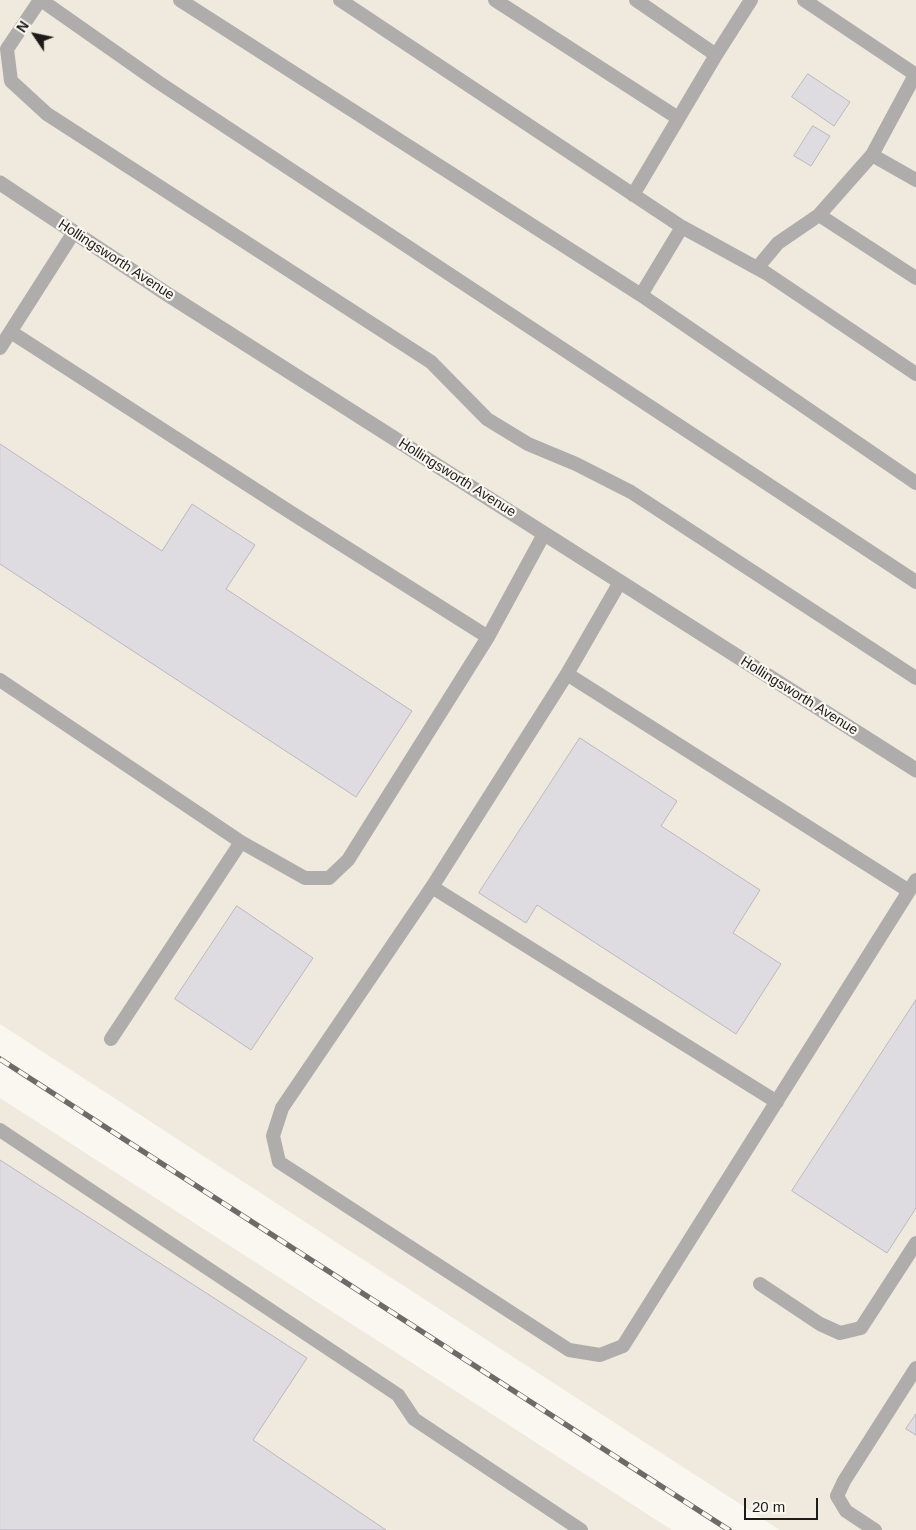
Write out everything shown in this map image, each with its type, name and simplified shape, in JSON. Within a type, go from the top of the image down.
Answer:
[{"type":"street","name":"Hollingsworth Avenue","points":[[0,183],[184,304],[916,770]]},
{"type":"lane","points":[[916,582],[182,98],[41,0],[7,49],[11,81],[47,114],[431,362],[487,419],[528,444],[576,464],[631,492],[916,678]]},
{"type":"lane","points":[[180,0],[641,295],[916,483]]},
{"type":"lane","points":[[340,0],[682,227],[757,268],[916,374]]},
{"type":"lane","points":[[495,0],[678,118]]},
{"type":"lane","points":[[636,0],[716,55]]},
{"type":"lane","points":[[633,195],[751,0]]},
{"type":"lane","points":[[757,268],[778,242],[819,215],[872,155],[916,75],[804,0]]},
{"type":"lane","points":[[872,155],[916,180]]},
{"type":"lane","points":[[819,215],[916,278]]},
{"type":"lane","points":[[641,295],[682,227]]},
{"type":"lane","points":[[0,348],[74,232]]},
{"type":"lane","points":[[11,332],[488,637]]},
{"type":"lane","points":[[0,680],[242,842],[305,878],[329,878],[348,860],[488,637],[544,534]]},
{"type":"lane","points":[[567,674],[913,885],[865,958],[777,1102],[623,1346],[600,1355],[569,1350],[279,1162],[273,1136],[282,1108],[432,887],[567,674],[620,582]]},
{"type":"lane","points":[[111,1039],[242,842]]},
{"type":"lane","points":[[432,887],[777,1102]]},
{"type":"lane","points":[[0,1130],[398,1395],[414,1419],[581,1530]]},
{"type":"lane","points":[[760,1284],[820,1324],[840,1333],[861,1328],[916,1243]]},
{"type":"lane","points":[[875,1530],[846,1511],[837,1496],[844,1481],[916,1368]]},
{"type":"shaded area","points":[[0,0],[916,0],[916,1530],[780,1530],[0,1024]]},
{"type":"shaded area","points":[[0,1098],[672,1530],[0,1530]]},
{"type":"building","points":[[808,74],[850,102],[834,126],[792,97]]},
{"type":"building","points":[[813,126],[830,136],[811,166],[794,156]]},
{"type":"building","points":[[0,444],[162,551],[192,504],[255,545],[226,589],[412,711],[356,797],[0,564]]},
{"type":"building","points":[[580,738],[677,801],[661,826],[760,890],[733,933],[781,964],[736,1034],[537,905],[526,923],[479,893]]},
{"type":"building","points":[[237,906],[313,958],[251,1050],[175,999]]},
{"type":"building","points":[[916,1000],[916,1208],[887,1253],[792,1191]]},
{"type":"building","points":[[0,1160],[307,1358],[253,1440],[386,1530],[0,1530]]},
{"type":"building","points":[[916,1414],[916,1435],[906,1429]]},
{"type":"railway","points":[[0,1059],[729,1530]]}]
